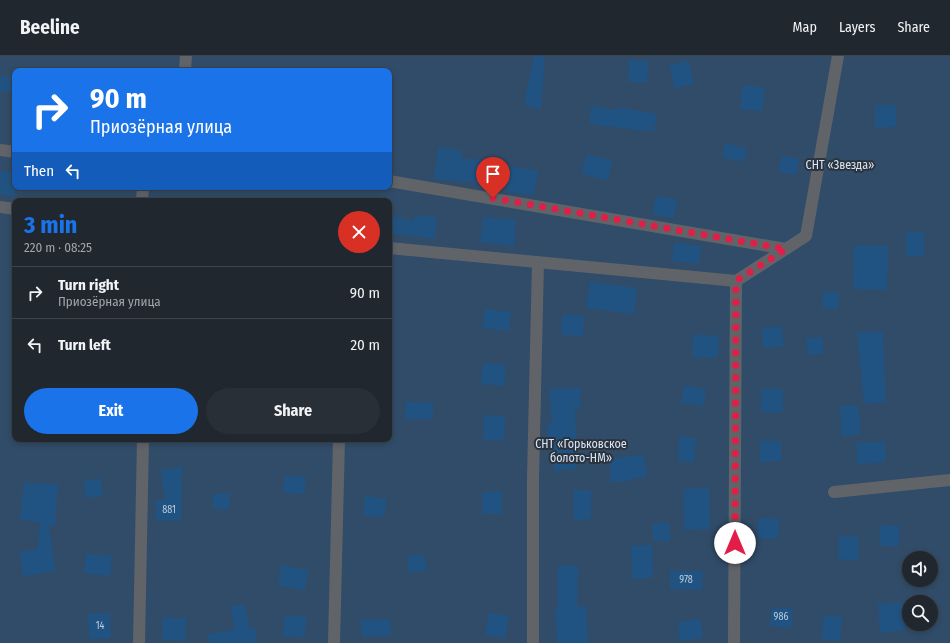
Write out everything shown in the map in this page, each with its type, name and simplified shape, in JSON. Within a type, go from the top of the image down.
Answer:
[{"type":"street","points":[[185,68],[186,56]]},
{"type":"street","points":[[392,248],[736,281],[806,236],[838,56]]},
{"type":"street","points":[[0,150],[12,152]]},
{"type":"street","points":[[392,182],[786,249]]},
{"type":"street","points":[[0,207],[12,209]]},
{"type":"street","points":[[532,643],[533,470],[538,262]]},
{"type":"street","points":[[734,643],[736,281]]},
{"type":"street","points":[[139,643],[143,442]]},
{"type":"street","points":[[334,643],[339,442]]},
{"type":"street","points":[[834,492],[950,480]]},
{"type":"green space","name":"СНТ «Горьковское болото-НМ»","points":[[0,56],[950,56],[950,643],[0,643]]},
{"type":"building","points":[[534,56],[545,56],[541,109],[524,105]]},
{"type":"building","points":[[629,60],[648,61],[647,82],[628,82]]},
{"type":"building","points":[[688,60],[694,83],[675,89],[669,66]]},
{"type":"building","points":[[12,76],[12,91],[0,92],[0,77]]},
{"type":"building","points":[[743,85],[765,88],[762,111],[740,109]]},
{"type":"building","points":[[875,105],[896,105],[896,127],[875,128]]},
{"type":"building","points":[[591,106],[617,110],[617,107],[657,114],[654,132],[589,124]]},
{"type":"building","points":[[725,143],[747,149],[743,162],[722,157]]},
{"type":"building","points":[[438,147],[461,150],[461,158],[495,161],[495,164],[538,170],[534,195],[507,192],[508,186],[434,179]]},
{"type":"building","points":[[587,154],[613,161],[607,181],[581,173]]},
{"type":"building","points":[[782,156],[799,159],[796,175],[779,172]]},
{"type":"building","points":[[0,171],[12,173],[12,190],[15,190],[15,196],[0,194]]},
{"type":"building","points":[[656,196],[677,199],[674,218],[653,215]]},
{"type":"building","points":[[415,215],[437,217],[435,239],[392,233],[392,216],[414,221]]},
{"type":"building","points":[[483,217],[516,220],[514,246],[480,242]]},
{"type":"building","points":[[906,232],[924,232],[924,256],[906,256]]},
{"type":"building","points":[[674,243],[701,246],[699,264],[672,261]]},
{"type":"building","points":[[854,245],[888,246],[887,290],[853,289]]},
{"type":"building","points":[[590,282],[637,288],[634,314],[586,308]]},
{"type":"building","points":[[823,292],[839,292],[838,309],[822,308]]},
{"type":"building","points":[[484,309],[511,312],[509,331],[483,328]]},
{"type":"building","points":[[562,315],[584,316],[583,336],[561,335]]},
{"type":"building","points":[[781,326],[784,346],[764,348],[761,329]]},
{"type":"building","points":[[883,331],[886,402],[864,404],[857,333]]},
{"type":"building","points":[[693,334],[719,336],[718,358],[692,357]]},
{"type":"building","points":[[822,337],[824,353],[808,355],[806,339]]},
{"type":"building","points":[[483,363],[506,365],[504,386],[481,384]]},
{"type":"building","points":[[684,386],[706,389],[704,406],[681,403]]},
{"type":"building","points":[[580,388],[581,408],[575,408],[577,469],[554,471],[552,438],[548,438],[547,424],[552,424],[549,389]]},
{"type":"building","points":[[761,389],[783,389],[783,412],[761,412]]},
{"type":"building","points":[[406,402],[433,403],[433,419],[405,419]]},
{"type":"building","points":[[858,405],[861,434],[842,436],[840,406]]},
{"type":"building","points":[[484,415],[505,416],[504,440],[483,440]]},
{"type":"building","points":[[679,436],[696,438],[694,462],[678,461]]},
{"type":"building","points":[[760,441],[781,441],[781,461],[760,462]]},
{"type":"building","points":[[885,441],[886,462],[858,464],[856,443]]},
{"type":"building","points":[[644,454],[647,477],[627,480],[627,482],[610,482],[610,459]]},
{"type":"building","points":[[182,467],[181,521],[156,520],[156,500],[165,500],[161,470]]},
{"type":"building","points":[[285,475],[306,477],[304,494],[283,492]]},
{"type":"building","points":[[100,478],[103,496],[86,498],[84,481]]},
{"type":"building","points":[[24,483],[58,484],[55,526],[49,526],[55,571],[23,576],[20,552],[38,549],[40,522],[20,520]]},
{"type":"building","points":[[709,488],[710,529],[684,530],[683,489]]},
{"type":"building","points":[[573,490],[591,490],[591,519],[574,520]]},
{"type":"building","points":[[482,492],[502,492],[502,514],[482,514]]},
{"type":"building","points":[[230,493],[229,509],[213,509],[213,494]]},
{"type":"building","points":[[365,496],[387,499],[384,517],[363,515]]},
{"type":"building","points":[[759,518],[779,519],[778,539],[758,538]]},
{"type":"building","points":[[652,523],[670,523],[670,541],[653,541]]},
{"type":"building","points":[[881,525],[900,526],[898,547],[879,545]]},
{"type":"building","points":[[839,536],[859,537],[858,560],[838,559]]},
{"type":"building","points":[[652,545],[653,578],[632,579],[631,546]]},
{"type":"building","points":[[86,554],[112,556],[110,576],[84,573]]},
{"type":"building","points":[[424,554],[427,570],[409,573],[407,557]]},
{"type":"building","points":[[282,565],[308,570],[305,590],[278,585]]},
{"type":"building","points":[[558,566],[578,566],[577,607],[586,606],[588,643],[557,643],[555,608],[558,608]]},
{"type":"building","points":[[670,571],[703,571],[702,590],[670,589]]},
{"type":"building","points":[[902,602],[902,630],[880,633],[878,604]]},
{"type":"building","points":[[245,604],[249,628],[255,627],[257,643],[209,643],[208,634],[234,630],[231,606]]},
{"type":"building","points":[[771,609],[793,609],[791,628],[770,626]]},
{"type":"building","points":[[110,613],[111,638],[89,639],[88,614]]},
{"type":"building","points":[[489,613],[509,616],[505,638],[485,635]]},
{"type":"building","points":[[824,615],[842,617],[840,641],[821,639]]},
{"type":"building","points":[[284,616],[306,616],[305,637],[283,636]]},
{"type":"building","points":[[163,617],[186,618],[185,641],[162,639]]},
{"type":"building","points":[[361,619],[390,620],[391,635],[362,637]]},
{"type":"building","points":[[700,619],[703,638],[680,641],[678,622]]},
{"type":"route","points":[[493,198],[786,249],[736,281],[735,543]]},
{"type":"park label","name":"СНТ «Звезда»","points":[[840,165]]}]
